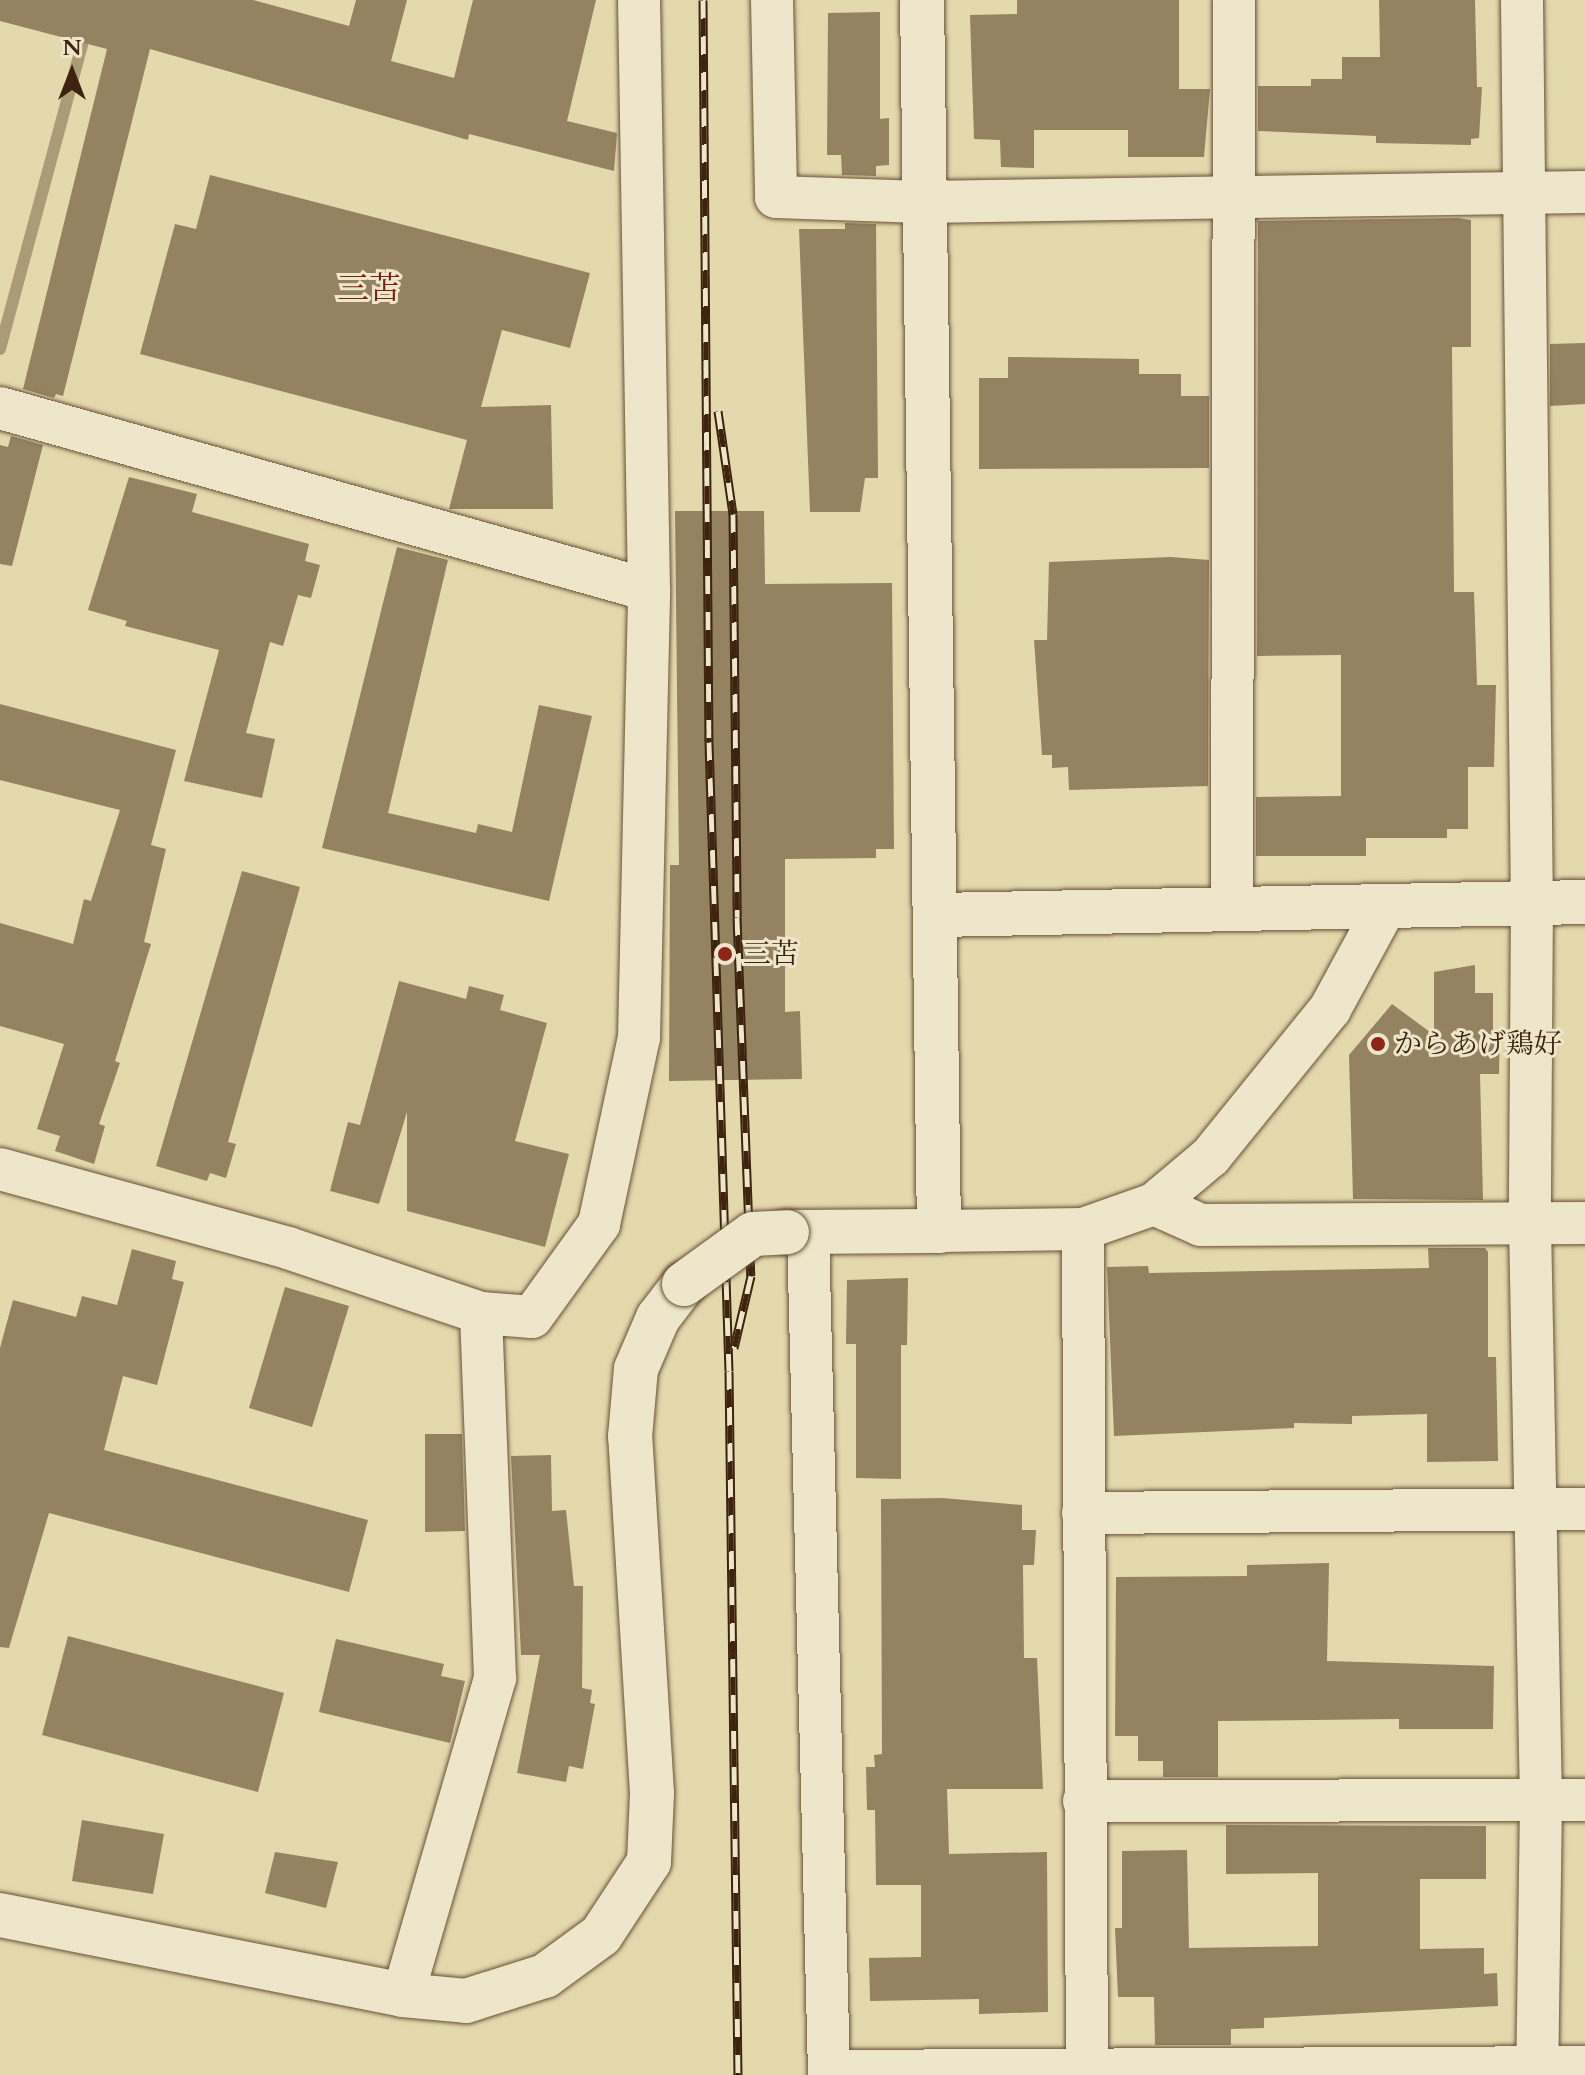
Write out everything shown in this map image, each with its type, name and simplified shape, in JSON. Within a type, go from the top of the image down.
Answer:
[{"type":"street","points":[[0,1169],[288,1248],[481,1313],[532,1317],[599,1224],[639,1038],[649,590],[639,0]]},
{"type":"street","points":[[772,0],[776,197],[922,202],[1585,192]]},
{"type":"street","points":[[922,0],[922,202],[938,915],[939,1231]]},
{"type":"street","points":[[1232,909],[1236,199],[1234,0]]},
{"type":"street","points":[[1522,0],[1532,903],[1530,1224],[1541,1801],[1537,2071]]},
{"type":"street","points":[[0,408],[649,590]]},
{"type":"street","points":[[938,915],[1585,902]]},
{"type":"street","points":[[0,1915],[403,1995],[466,2001],[545,1976],[601,1935],[649,1862],[652,1793],[630,1437],[636,1369],[658,1318],[684,1284],[753,1234],[1083,1229],[1154,1204],[1211,1156],[1330,1009],[1386,906]]},
{"type":"street","points":[[1154,1204],[1201,1225],[1585,1223]]},
{"type":"street","points":[[1083,1229],[1087,2073]]},
{"type":"street","points":[[797,1232],[829,2073],[1537,2071],[1585,2067]]},
{"type":"street","points":[[403,1995],[495,1678],[481,1313]]},
{"type":"street","points":[[1083,1513],[1585,1509]]},
{"type":"street","points":[[1084,1801],[1585,1800]]},
{"type":"building","points":[[0,0],[253,0],[349,26],[356,0],[407,0],[391,61],[454,78],[473,0],[596,0],[567,121],[617,133],[614,171],[469,134],[468,140],[150,49],[63,396],[56,394],[54,398],[23,389],[107,49],[0,21]]},
{"type":"building","points":[[1017,0],[1179,0],[1179,89],[1210,89],[1204,157],[1128,157],[1128,130],[1034,130],[1034,168],[1001,167],[1000,140],[974,139],[970,15],[1017,14]]},
{"type":"building","points":[[1379,0],[1475,0],[1477,87],[1482,87],[1479,138],[1471,139],[1471,145],[1376,143],[1376,136],[1258,131],[1258,86],[1311,86],[1311,79],[1342,79],[1342,57],[1380,57]]},
{"type":"building","points":[[880,12],[880,119],[889,118],[889,165],[876,166],[876,176],[842,175],[841,155],[827,155],[828,13]]},
{"type":"building","points":[[210,175],[590,273],[570,348],[502,330],[481,407],[551,405],[553,509],[449,509],[467,440],[140,354],[175,224],[196,229]]},
{"type":"building","points":[[1471,220],[1471,347],[1452,347],[1454,592],[1474,592],[1477,685],[1496,685],[1494,767],[1468,767],[1468,829],[1447,829],[1447,838],[1366,838],[1366,856],[1256,856],[1256,797],[1341,796],[1341,655],[1257,656],[1258,221]]},
{"type":"building","points":[[845,223],[876,224],[878,478],[865,478],[860,512],[810,512],[799,229],[845,229]]},
{"type":"building","points":[[1585,343],[1585,404],[1550,406],[1550,344]]},
{"type":"building","points":[[1008,357],[1139,359],[1139,374],[1181,374],[1181,396],[1209,396],[1209,468],[979,469],[979,378],[1008,378]]},
{"type":"building","points":[[11,436],[43,445],[12,566],[0,564],[0,445],[8,447]]},
{"type":"building","points":[[129,477],[197,494],[192,512],[309,544],[305,561],[320,565],[311,598],[298,595],[283,646],[270,642],[246,733],[275,739],[262,798],[184,781],[219,650],[125,626],[127,621],[88,610]]},
{"type":"building","points":[[675,511],[764,511],[765,584],[892,583],[894,849],[876,849],[876,858],[785,859],[785,1012],[800,1011],[802,1079],[669,1081],[670,865],[679,865]]},
{"type":"building","points":[[397,547],[448,560],[388,813],[476,833],[478,824],[512,832],[539,705],[592,716],[549,901],[322,848]]},
{"type":"building","points":[[1171,557],[1209,560],[1208,786],[1069,790],[1068,767],[1052,768],[1052,755],[1042,755],[1034,640],[1047,640],[1049,562]]},
{"type":"building","points":[[0,704],[176,750],[151,845],[166,849],[144,942],[151,944],[115,1061],[120,1063],[99,1124],[105,1126],[94,1164],[55,1151],[60,1136],[37,1129],[64,1044],[0,1026],[0,923],[73,944],[84,899],[91,901],[120,810],[0,780]]},
{"type":"building","points":[[242,871],[300,887],[228,1142],[236,1144],[226,1178],[210,1173],[207,1181],[156,1166]]},
{"type":"building","points":[[1475,965],[1475,993],[1493,993],[1493,1030],[1500,1030],[1499,1074],[1480,1074],[1483,1200],[1353,1199],[1349,1055],[1392,1004],[1434,1035],[1434,972]]},
{"type":"building","points":[[399,981],[466,999],[469,986],[504,995],[500,1010],[547,1023],[515,1141],[569,1154],[545,1247],[407,1211],[407,1112],[379,1204],[330,1191],[348,1122],[360,1125]]},
{"type":"building","points":[[1428,1248],[1485,1248],[1488,1252],[1488,1357],[1496,1357],[1498,1461],[1427,1462],[1427,1414],[1352,1416],[1352,1424],[1294,1423],[1294,1428],[1114,1436],[1107,1267],[1148,1266],[1149,1273],[1429,1268]]},
{"type":"building","points":[[132,1249],[176,1261],[172,1279],[184,1282],[157,1385],[123,1376],[104,1450],[368,1520],[349,1592],[49,1513],[9,1648],[0,1647],[0,1348],[13,1300],[76,1317],[82,1296],[117,1305]]},
{"type":"building","points":[[908,1278],[907,1345],[901,1345],[901,1479],[856,1478],[856,1344],[846,1344],[847,1280]]},
{"type":"building","points":[[285,1287],[349,1306],[312,1427],[249,1408]]},
{"type":"building","points":[[425,1434],[462,1434],[465,1531],[425,1532]]},
{"type":"building","points":[[551,1455],[552,1511],[566,1510],[574,1586],[583,1586],[582,1688],[592,1690],[590,1703],[595,1704],[583,1769],[569,1766],[566,1782],[517,1773],[540,1655],[521,1655],[511,1456]]},
{"type":"building","points":[[943,1498],[1022,1505],[1022,1530],[1036,1530],[1034,1565],[1023,1565],[1024,1658],[1037,1658],[1043,1789],[947,1789],[949,1854],[1047,1852],[1048,2012],[979,2014],[979,1999],[870,2001],[869,1958],[921,1957],[921,1885],[876,1885],[875,1810],[867,1810],[866,1767],[875,1767],[874,1755],[882,1754],[881,1499]]},
{"type":"building","points":[[1329,1563],[1327,1661],[1494,1666],[1493,1729],[1399,1729],[1399,1719],[1218,1721],[1218,1777],[1163,1777],[1163,1761],[1138,1761],[1138,1736],[1115,1736],[1116,1577],[1247,1576],[1247,1565]]},
{"type":"building","points":[[68,1636],[284,1693],[258,1792],[42,1735]]},
{"type":"building","points":[[336,1639],[444,1664],[441,1676],[465,1681],[450,1743],[319,1712]]},
{"type":"building","points":[[82,1820],[164,1834],[153,1894],[72,1881]]},
{"type":"building","points":[[1226,1825],[1486,1826],[1486,1879],[1420,1879],[1420,1949],[1484,1948],[1484,1974],[1497,1973],[1498,2006],[1264,2018],[1264,2028],[1231,2029],[1231,2045],[1155,2045],[1154,1997],[1118,1997],[1115,1928],[1122,1928],[1122,1851],[1187,1850],[1189,1948],[1318,1946],[1318,1873],[1226,1874]]},
{"type":"building","points":[[275,1852],[338,1862],[326,1908],[265,1893]]},
{"type":"waterway","points":[[0,349],[94,0]]},
{"type":"railway","points":[[703,0],[709,742],[729,1371],[738,2075]]},
{"type":"railway","points":[[718,411],[733,514],[737,917],[751,1276],[734,1348]]},
{"type":"place","name":"三苫","points":[[725,954]]},
{"type":"place","name":"からあげ鶏好","points":[[1378,1044]]},
{"type":"district","name":"三苫","points":[[369,289]]}]
